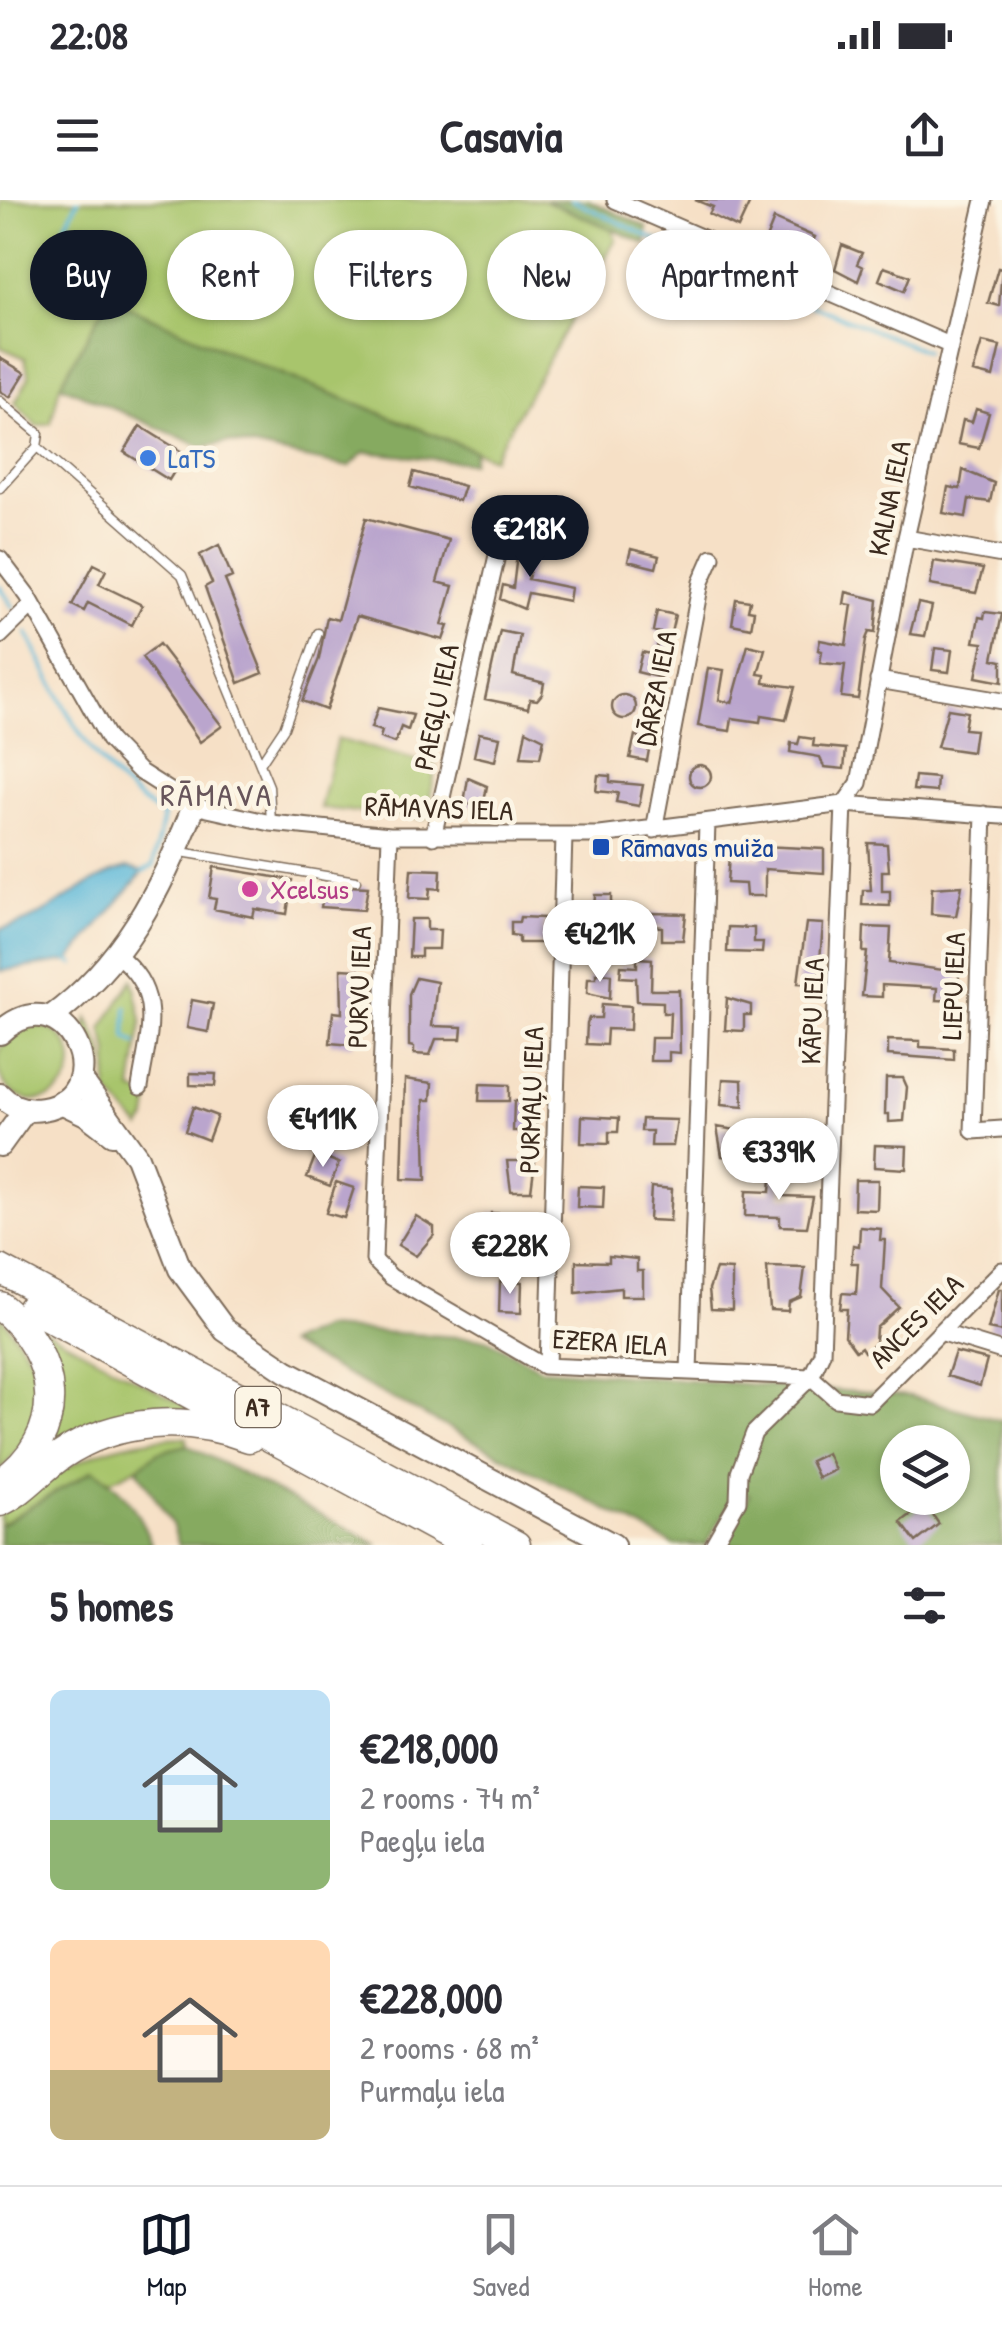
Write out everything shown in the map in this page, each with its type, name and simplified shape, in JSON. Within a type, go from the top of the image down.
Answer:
[{"type":"highway","name":"A7","points":[[0,1269],[516,1545]]},
{"type":"highway","name":"A7","points":[[0,1291],[468,1545]]},
{"type":"highway","points":[[0,1306],[32,1336],[43,1357],[50,1403],[40,1439],[24,1463],[0,1482]]},
{"type":"highway","points":[[0,1502],[60,1456],[120,1429],[153,1424],[202,1425],[269,1446],[292,1448]]},
{"type":"main road","points":[[76,1038],[113,959],[155,898],[194,806]]},
{"type":"main road","points":[[50,1018],[113,959]]},
{"type":"main road","points":[[0,1033],[22,1018],[50,1018],[76,1038],[82,1054],[80,1078],[61,1102]]},
{"type":"main road","points":[[80,1078],[148,1181],[180,1269],[226,1330],[286,1372],[613,1545]]},
{"type":"main road","points":[[1,1100],[26,1109],[61,1102],[86,1114],[127,1144]]},
{"type":"main road","points":[[0,1145],[26,1109]]},
{"type":"street","points":[[615,200],[948,344]]},
{"type":"street","name":"KALNA IELA","points":[[844,804],[859,783],[906,538],[984,200]]},
{"type":"street","name":"PAEGĻU IELA","points":[[433,838],[502,529]]},
{"type":"street","points":[[906,538],[1002,555]]},
{"type":"street","name":"DĀRZA IELA","points":[[654,830],[701,582],[712,557]]},
{"type":"street","name":"RĀMAVAS IELA","points":[[0,559],[32,605],[109,740],[139,772],[194,806],[271,823],[433,838],[654,830],[844,804],[1002,816]]},
{"type":"street","points":[[0,636],[32,605]]},
{"type":"street","points":[[878,680],[1002,701]]},
{"type":"street","name":"KĀPU IELA","points":[[713,1545],[738,1501],[739,1473],[754,1434],[811,1377],[822,1353],[844,804]]},
{"type":"street","name":"LIEPU IELA","points":[[984,814],[974,1131],[1002,1129]]},
{"type":"street","points":[[688,1372],[707,823]]},
{"type":"street","name":"PURVU IELA","points":[[374,1260],[390,835]]},
{"type":"street","name":"PURMAĻU IELA","points":[[548,1366],[564,836]]},
{"type":"street","points":[[113,959],[140,975],[150,998],[140,1087]]},
{"type":"street","name":"EZERA IELA","points":[[374,1260],[391,1277],[548,1366],[811,1377]]},
{"type":"street","name":"ANCES IELA","points":[[811,1377],[836,1399],[870,1403],[1002,1270]]},
{"type":"street","points":[[940,1332],[1002,1351]]},
{"type":"lane","points":[[0,401],[39,434],[37,447],[0,488]]},
{"type":"lane","points":[[37,447],[182,576],[260,764],[272,800],[271,823]]},
{"type":"lane","points":[[260,764],[284,728],[318,633]]},
{"type":"lane","points":[[176,852],[237,858],[356,881]]},
{"type":"green space","points":[[0,200],[544,200],[611,228],[616,239],[606,257],[606,230],[487,230],[487,320],[571,320],[493,458],[240,357],[147,315],[147,230],[30,230],[30,320],[97,320],[60,385],[51,423],[37,426],[15,403],[29,377],[25,358],[0,347]]},
{"type":"green space","points":[[544,200],[588,200],[647,227],[626,230],[626,235]]},
{"type":"green space","points":[[147,315],[240,357],[475,451],[472,463],[365,452],[349,467],[229,442],[202,447],[60,385],[97,320],[147,320]]},
{"type":"green space","points":[[337,739],[436,766],[426,819],[320,808]]},
{"type":"green space","points":[[133,979],[142,1020],[132,1090],[150,1097],[141,1128],[107,1091],[109,1052],[102,1029]]},
{"type":"green space","points":[[88,1018],[104,1054],[97,1093],[86,1026]]},
{"type":"green space","points":[[21,1029],[49,1029],[69,1049],[69,1077],[49,1097],[21,1097],[1,1077],[1,1049]]},
{"type":"green space","points":[[0,1314],[37,1367],[34,1431],[0,1471]]},
{"type":"green space","points":[[41,1328],[199,1413],[49,1453],[59,1374]]},
{"type":"green space","points":[[323,1328],[486,1339],[543,1369],[910,1396],[1002,1421],[1002,1545],[719,1545],[747,1500],[749,1494],[739,1488],[706,1545],[675,1545],[287,1344]]},
{"type":"green space","points":[[186,1437],[187,1445],[111,1480],[93,1470],[0,1525],[0,1512],[86,1458],[129,1444]]},
{"type":"green space","points":[[187,1445],[379,1545],[179,1545],[172,1524],[137,1469],[158,1452]]},
{"type":"green space","points":[[93,1470],[129,1502],[152,1545],[0,1545],[0,1525]]},
{"type":"water","points":[[128,868],[143,872],[69,961],[0,971],[0,929],[34,917],[95,881]]},
{"type":"building","points":[[695,200],[751,200],[738,228],[709,214],[713,207]]},
{"type":"building","points":[[774,219],[799,230],[770,230]]},
{"type":"building","points":[[842,245],[862,253],[857,264],[863,267],[858,281],[835,269]]},
{"type":"building","points":[[884,267],[910,276],[904,291],[879,280]]},
{"type":"building","points":[[998,268],[1002,269],[999,306],[988,303]]},
{"type":"building","points":[[982,342],[1000,346],[993,377],[973,372]]},
{"type":"building","points":[[0,358],[25,373],[10,397],[0,391]]},
{"type":"building","points":[[976,409],[989,413],[979,448],[958,444],[963,420],[972,422]]},
{"type":"building","points":[[140,426],[185,454],[169,480],[124,452]]},
{"type":"building","points":[[963,470],[994,483],[990,502],[969,499],[966,517],[943,513],[948,487],[960,489]]},
{"type":"building","points":[[414,472],[464,486],[459,501],[410,487]]},
{"type":"building","points":[[366,518],[449,540],[437,582],[453,586],[442,625],[448,626],[443,640],[357,616],[326,710],[302,701],[319,659],[327,617],[338,620]]},
{"type":"building","points":[[519,538],[537,542],[528,579],[571,588],[569,601],[528,593],[524,609],[500,599],[503,585],[513,588]]},
{"type":"building","points":[[219,545],[232,577],[225,580],[263,673],[239,683],[205,587],[212,583],[200,555]]},
{"type":"building","points":[[631,549],[659,556],[656,568],[628,561]]},
{"type":"building","points":[[934,561],[983,569],[976,593],[930,585]]},
{"type":"building","points":[[94,564],[106,570],[99,584],[142,605],[132,625],[88,603],[84,611],[72,605]]},
{"type":"building","points":[[846,592],[878,600],[875,633],[869,632],[866,639],[858,699],[841,697],[845,665],[820,663],[822,651],[818,650],[820,640],[846,645],[852,605],[844,604]]},
{"type":"building","points":[[736,599],[750,601],[748,610],[754,611],[751,628],[732,624]]},
{"type":"building","points":[[918,603],[932,606],[925,636],[910,634]]},
{"type":"building","points":[[657,611],[675,615],[661,678],[637,672],[642,652],[655,655],[660,633],[653,631]]},
{"type":"building","points":[[985,612],[1002,614],[993,659],[1002,661],[1002,682],[976,677],[983,643],[974,642],[979,617],[984,618]]},
{"type":"building","points":[[500,631],[520,635],[513,675],[544,683],[542,694],[537,700],[530,699],[528,708],[485,699]]},
{"type":"building","points":[[159,644],[222,726],[200,742],[142,657]]},
{"type":"building","points":[[748,645],[765,649],[758,674],[765,675],[764,683],[795,687],[786,720],[761,716],[760,722],[732,718],[730,731],[698,726],[708,668],[724,670],[719,700],[732,703]]},
{"type":"building","points":[[935,648],[952,650],[949,672],[932,670]]},
{"type":"building","points":[[624,695],[636,707],[624,719],[612,707]]},
{"type":"building","points":[[378,708],[413,715],[408,730],[401,727],[395,743],[380,738],[382,731],[371,728]]},
{"type":"building","points":[[948,709],[967,712],[964,729],[975,730],[972,752],[937,747]]},
{"type":"building","points":[[526,730],[544,739],[540,758],[521,757]]},
{"type":"building","points":[[479,733],[500,737],[495,761],[474,756]]},
{"type":"building","points":[[635,735],[650,744],[647,761],[630,758]]},
{"type":"building","points":[[800,737],[814,739],[813,746],[846,749],[844,769],[824,767],[820,757],[790,752],[791,743],[798,744]]},
{"type":"building","points":[[700,765],[708,768],[708,784],[700,787],[692,784],[689,776],[692,768]]},
{"type":"building","points":[[598,775],[610,776],[610,782],[643,785],[639,806],[616,802],[618,793],[596,791]]},
{"type":"building","points":[[915,776],[937,778],[936,792],[913,790]]},
{"type":"building","points":[[468,778],[487,786],[483,807],[464,803]]},
{"type":"building","points":[[868,843],[887,844],[889,871],[882,871],[882,891],[890,891],[890,906],[862,905],[863,890],[871,890]]},
{"type":"building","points":[[762,846],[824,849],[824,873],[765,869],[765,896],[746,896],[745,884],[727,883],[729,856],[762,859]]},
{"type":"building","name":"Xcelsus","points":[[214,867],[292,880],[287,914],[255,909],[253,917],[214,909],[216,899],[209,898]]},
{"type":"building","points":[[411,869],[441,870],[440,889],[430,888],[429,899],[409,898]]},
{"type":"building","points":[[325,885],[368,887],[364,910],[321,907]]},
{"type":"building","points":[[962,886],[956,916],[931,914],[932,888]]},
{"type":"building","points":[[595,895],[611,895],[611,945],[591,945]]},
{"type":"building","points":[[652,913],[686,914],[683,940],[662,940],[662,927],[651,926]]},
{"type":"building","points":[[520,917],[544,918],[544,943],[519,943],[519,936],[511,935],[511,922],[519,922]]},
{"type":"building","points":[[411,919],[427,919],[427,930],[440,930],[439,949],[421,949],[421,957],[409,957]]},
{"type":"building","points":[[806,923],[823,924],[818,984],[798,983]]},
{"type":"building","points":[[728,927],[754,928],[754,942],[763,942],[762,953],[727,952]]},
{"type":"building","points":[[864,927],[891,928],[889,963],[959,972],[958,1001],[936,1000],[937,988],[882,985],[882,997],[862,996],[867,952],[863,952]]},
{"type":"building","points":[[637,958],[652,959],[651,990],[679,990],[680,1053],[669,1052],[669,1061],[650,1061],[651,1038],[669,1038],[670,1013],[663,1013],[663,1002],[637,1001],[636,978],[620,977],[621,966],[637,967]]},
{"type":"building","points":[[341,969],[359,970],[362,975],[357,1014],[361,1015],[360,1026],[355,1026],[353,1045],[330,1043],[333,1012],[342,1013]]},
{"type":"building","points":[[596,973],[611,974],[610,998],[587,993],[588,978],[596,978]]},
{"type":"building","points":[[416,978],[437,982],[432,1026],[462,1027],[461,1039],[436,1039],[430,1055],[414,1054],[414,1047],[409,1046],[409,994]]},
{"type":"building","points":[[727,998],[751,1005],[751,1015],[744,1015],[744,1031],[725,1030]]},
{"type":"building","points":[[192,1000],[213,1004],[208,1032],[187,1028]]},
{"type":"building","points":[[602,1004],[631,1006],[630,1030],[607,1029],[606,1045],[586,1044],[589,1018],[601,1018]]},
{"type":"building","points":[[888,1040],[920,1041],[920,1047],[954,1049],[954,1060],[888,1055]]},
{"type":"building","points":[[190,1073],[216,1074],[215,1086],[190,1085]]},
{"type":"building","points":[[886,1078],[903,1078],[907,1087],[904,1121],[889,1122],[889,1114],[885,1114]]},
{"type":"building","points":[[405,1079],[432,1083],[431,1100],[424,1100],[426,1180],[402,1179]]},
{"type":"building","points":[[723,1079],[742,1080],[743,1107],[721,1105]]},
{"type":"building","points":[[480,1084],[509,1085],[509,1101],[479,1101]]},
{"type":"building","points":[[514,1101],[531,1102],[531,1111],[537,1111],[537,1124],[531,1124],[531,1131],[513,1131]]},
{"type":"building","points":[[193,1107],[217,1116],[208,1140],[185,1131]]},
{"type":"building","points":[[582,1116],[619,1118],[618,1132],[609,1132],[609,1144],[581,1143]]},
{"type":"building","points":[[642,1119],[677,1120],[673,1146],[651,1146],[652,1131],[641,1131]]},
{"type":"building","points":[[717,1127],[755,1133],[753,1158],[722,1156]]},
{"type":"building","points":[[875,1145],[907,1146],[906,1169],[874,1167]]},
{"type":"building","points":[[316,1154],[339,1163],[330,1186],[307,1177]]},
{"type":"building","points":[[507,1161],[535,1161],[531,1191],[511,1191]]},
{"type":"building","points":[[772,1165],[783,1166],[781,1196],[813,1197],[807,1227],[780,1226],[780,1217],[745,1216],[746,1191],[770,1192]]},
{"type":"building","points":[[855,1180],[878,1180],[877,1210],[854,1209]]},
{"type":"building","points":[[336,1182],[354,1188],[344,1218],[326,1213]]},
{"type":"building","points":[[578,1186],[604,1187],[603,1208],[577,1207]]},
{"type":"building","points":[[651,1187],[672,1189],[670,1221],[649,1220]]},
{"type":"building","points":[[491,1213],[531,1216],[530,1237],[519,1236],[518,1248],[496,1247],[497,1234],[490,1233]]},
{"type":"building","points":[[416,1216],[434,1227],[434,1235],[416,1256],[398,1245]]},
{"type":"building","points":[[860,1227],[881,1229],[880,1240],[885,1240],[882,1289],[899,1307],[876,1328],[875,1344],[864,1352],[861,1347],[856,1351],[845,1336],[847,1309],[840,1309],[842,1293],[856,1294],[858,1263],[851,1263],[853,1245],[859,1246]]},
{"type":"building","points":[[609,1256],[637,1259],[637,1271],[643,1271],[643,1296],[621,1296],[621,1288],[576,1293],[576,1261],[609,1262]]},
{"type":"building","points":[[767,1267],[805,1268],[801,1297],[789,1302],[788,1311],[770,1310]]},
{"type":"building","points":[[716,1269],[732,1270],[732,1310],[711,1309],[709,1289]]},
{"type":"building","points":[[500,1281],[522,1282],[521,1313],[499,1312]]},
{"type":"building","points":[[1002,1289],[1002,1332],[988,1329]]},
{"type":"building","points":[[955,1352],[987,1360],[980,1386],[947,1376]]},
{"type":"building","points":[[827,1453],[835,1470],[818,1478],[810,1461]]},
{"type":"building","points":[[910,1515],[933,1515],[939,1524],[916,1542],[901,1522]]},
{"type":"waterway","points":[[63,230],[78,200]]},
{"type":"waterway","points":[[572,200],[685,254],[925,351]]},
{"type":"waterway","points":[[0,587],[13,607]]},
{"type":"waterway","points":[[27,633],[67,712],[97,758],[137,798],[163,816],[153,866],[143,872]]},
{"type":"waterway","points":[[69,961],[74,964]]},
{"type":"waterway","points":[[127,1008],[126,1037],[136,1044]]},
{"type":"place","name":"LaTS","points":[[148,458]]},
{"type":"place","name":"Rāmavas muiža","points":[[601,847]]},
{"type":"place","name":"Xcelsus","points":[[250,889]]},
{"type":"district","name":"RĀMAVA","points":[[217,794]]}]
